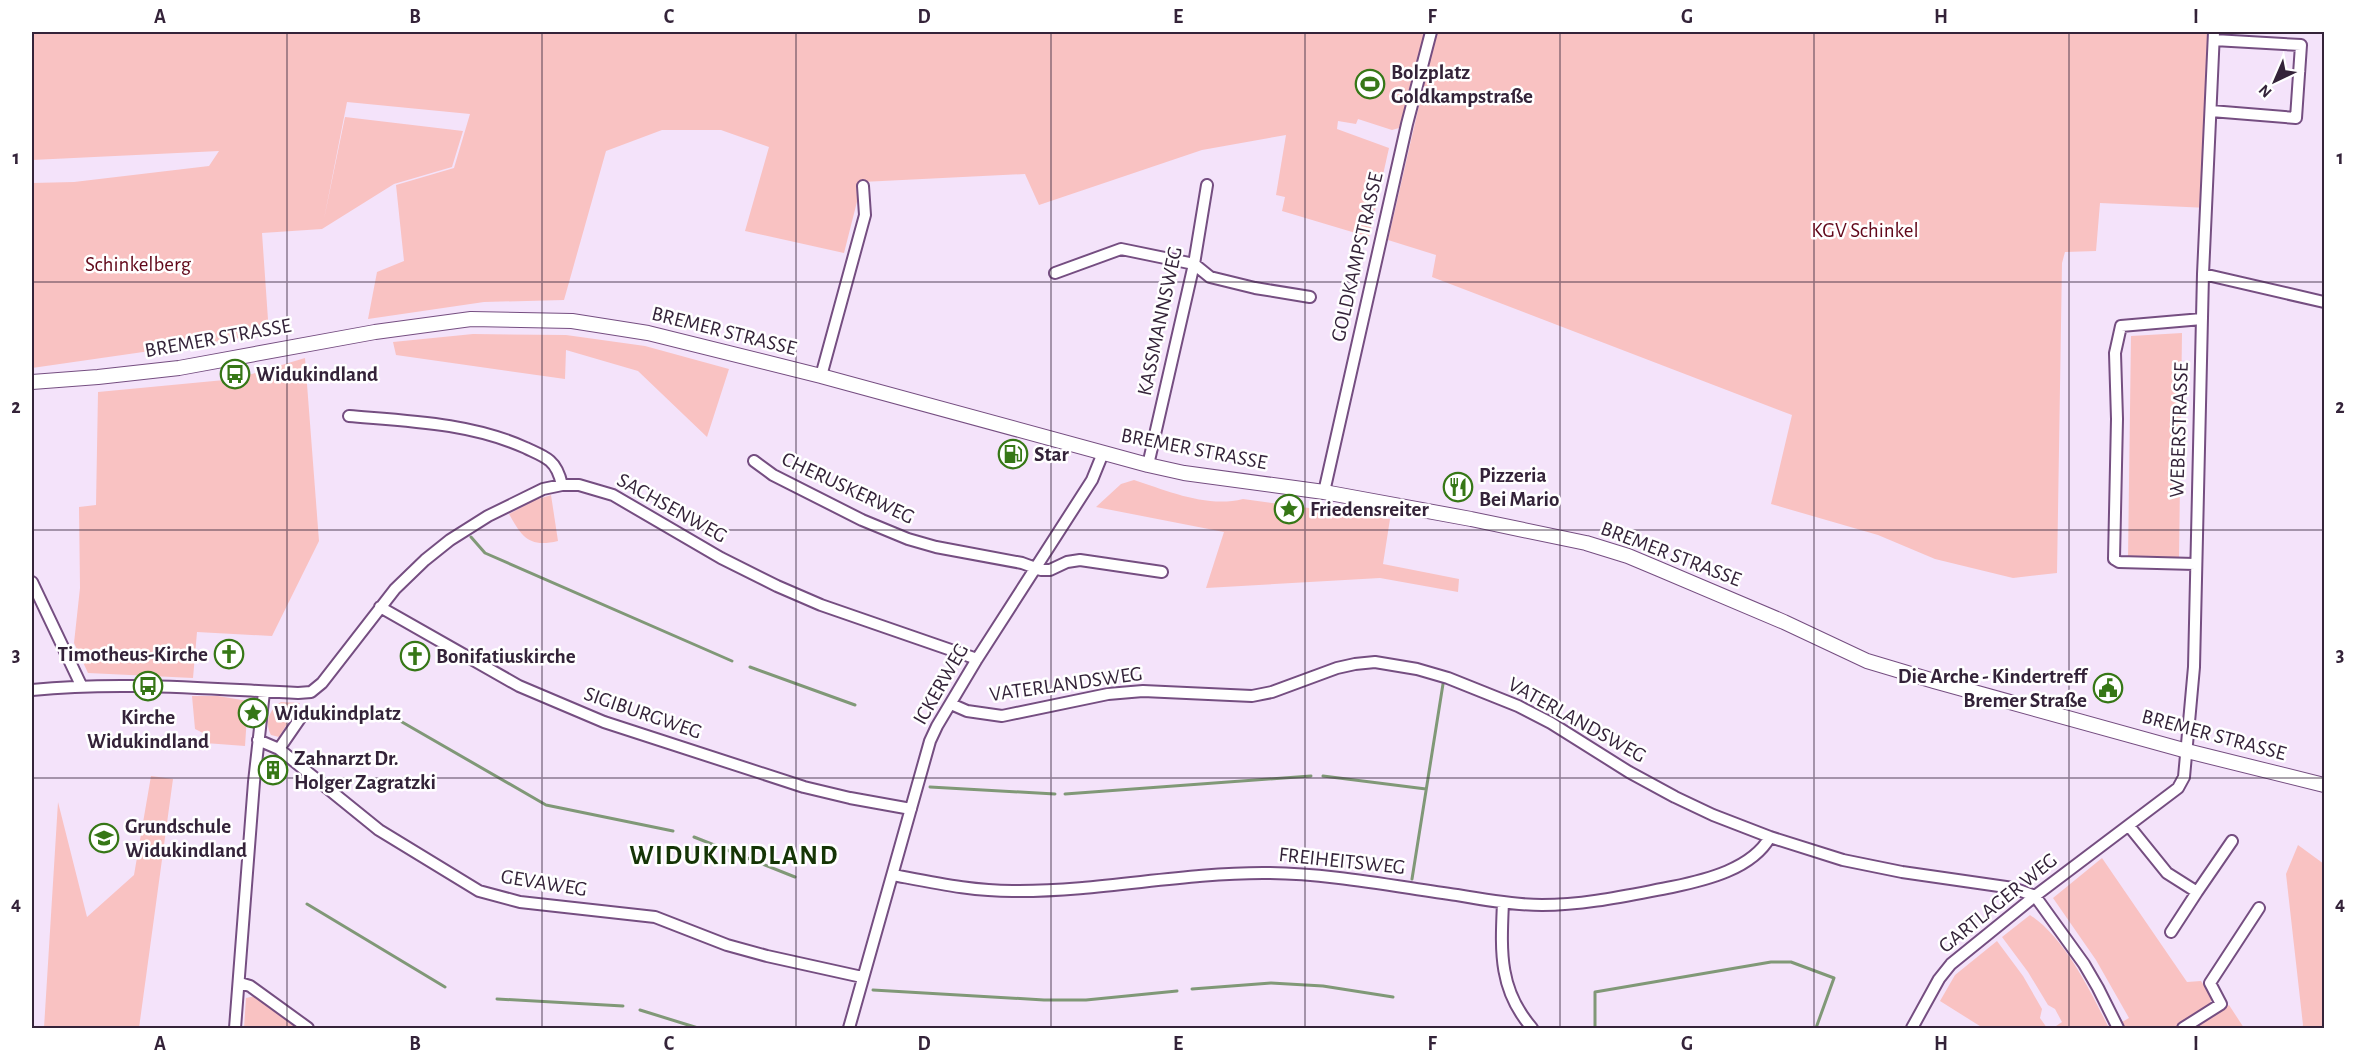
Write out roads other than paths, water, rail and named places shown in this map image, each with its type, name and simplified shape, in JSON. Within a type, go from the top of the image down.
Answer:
[{"type":"main road","name":"BREMER STRASSE","points":[[32,382],[179,368],[375,332],[471,320],[572,321],[610,326],[648,333],[821,376],[1148,465],[1211,477],[1324,492],[1586,543],[1629,556],[1784,622],[1867,661],[2187,750],[2325,785]]},
{"type":"street","name":"GOLDKAMPSTRASSE","points":[[1324,492],[1407,124],[1431,32]]},
{"type":"street","name":"WEBERSTRASSE","points":[[2187,750],[2194,668],[2203,274],[2214,36],[2301,45],[2296,118],[2211,111]]},
{"type":"street","name":"KASSMANNSWEG","points":[[1148,465],[1194,264],[1207,184]]},
{"type":"street","points":[[821,376],[865,215],[863,186]]},
{"type":"street","points":[[1055,273],[1121,249],[1194,264],[1210,278],[1310,297]]},
{"type":"street","points":[[2203,274],[2325,302]]},
{"type":"street","points":[[2195,564],[2120,562],[2114,559],[2117,419],[2115,353],[2121,326],[2202,319]]},
{"type":"street","points":[[349,416],[434,423],[512,442],[548,459],[559,473],[562,485]]},
{"type":"street","name":"ICKERWEG","points":[[849,1029],[930,741],[976,659],[1092,480],[1103,453]]},
{"type":"street","name":"CHERUSKERWEG","points":[[754,461],[773,476],[885,531],[936,547],[1022,563],[1035,568]]},
{"type":"street","name":"SACHSENWEG","points":[[264,692],[311,692],[322,683],[395,589],[450,540],[526,496],[562,485],[579,485],[613,495],[721,558],[799,596],[976,659]]},
{"type":"street","points":[[1035,568],[1050,570],[1066,562],[1080,560],[1162,572]]},
{"type":"street","points":[[32,582],[81,685]]},
{"type":"street","name":"SIGIBURGWEG","points":[[380,607],[519,686],[604,722],[804,787],[911,809]]},
{"type":"street","name":"VATERLANDSWEG","points":[[951,704],[967,711],[1002,716],[1090,698],[1143,691],[1252,696],[1272,692],[1355,664],[1375,662],[1395,664],[1448,678],[1518,706],[1551,723],[1629,772],[1675,797],[1713,815],[1770,837],[1843,860],[1902,872],[2013,888],[2036,896]]},
{"type":"street","points":[[32,690],[81,685],[264,692],[254,782],[235,1029]]},
{"type":"street","points":[[279,749],[301,717]]},
{"type":"street","name":"GEVAWEG","points":[[258,740],[279,749],[379,830],[479,891],[520,902],[655,918],[727,945],[862,977]]},
{"type":"street","name":"GARTLAGER WEG","points":[[1912,1029],[1939,979],[1951,964],[2178,788],[2184,777],[2187,750]]},
{"type":"street","points":[[2129,826],[2166,873],[2197,892]]},
{"type":"street","name":"FREIHEITSWEG","points":[[893,876],[948,886],[1018,891],[1261,873],[1302,874],[1346,878],[1503,902],[1541,905],[1571,904],[1701,881],[1720,875],[1758,852],[1770,837]]},
{"type":"street","points":[[2171,932],[2232,841]]},
{"type":"street","points":[[2036,896],[2084,964],[2118,1029]]},
{"type":"street","points":[[1503,902],[1501,957],[1504,974],[1513,1002],[1532,1029]]},
{"type":"street","points":[[2183,1029],[2221,1004],[2210,983],[2259,908]]},
{"type":"street","points":[[240,983],[250,986],[308,1029]]},
{"type":"waterway","points":[[471,537],[485,553],[732,661]]},
{"type":"waterway","points":[[750,667],[855,705]]},
{"type":"waterway","points":[[1412,879],[1443,684]]},
{"type":"waterway","points":[[402,722],[546,805],[673,831]]},
{"type":"waterway","points":[[1065,794],[1311,776]]},
{"type":"waterway","points":[[1323,776],[1426,789]]},
{"type":"waterway","points":[[930,787],[1055,794]]},
{"type":"waterway","points":[[694,837],[795,877]]},
{"type":"waterway","points":[[307,904],[445,987]]},
{"type":"waterway","points":[[1595,1028],[1595,992],[1771,962],[1791,962],[1834,978],[1816,1028]]},
{"type":"waterway","points":[[1192,989],[1271,983],[1323,986],[1393,997]]},
{"type":"waterway","points":[[873,990],[1044,1000],[1086,1000],[1177,991]]},
{"type":"waterway","points":[[497,999],[623,1006]]},
{"type":"waterway","points":[[640,1010],[698,1028]]},
{"type":"place","name":"Bolzplatz Goldkampstraße","points":[[1370,84]]},
{"type":"place","name":"Widukindland","points":[[235,374]]},
{"type":"place","name":"Star","points":[[1013,454]]},
{"type":"place","name":"Pizzeria Bei Mario","points":[[1458,487]]},
{"type":"place","name":"Friedensreiter","points":[[1289,509]]},
{"type":"place","name":"Timotheus-Kirche","points":[[229,654]]},
{"type":"place","name":"Bonifatiuskirche","points":[[415,656]]},
{"type":"place","name":"Kirche Widukindland","points":[[148,686]]},
{"type":"place","name":"Die Arche - Kindertreff Bremer Straße","points":[[2108,688]]},
{"type":"place","name":"Widukindplatz","points":[[253,713]]},
{"type":"place","name":"Zahnarzt Dr. Holger Zagratzki","points":[[273,770]]},
{"type":"place","name":"Grundschule Widukindland","points":[[104,838]]},
{"type":"district","name":"WIDUKINDLAND","points":[[734,855]]},
{"type":"park label","name":"KGV Schinkel","points":[[1865,230]]},
{"type":"park label","name":"Schinkelberg","points":[[138,264]]}]
